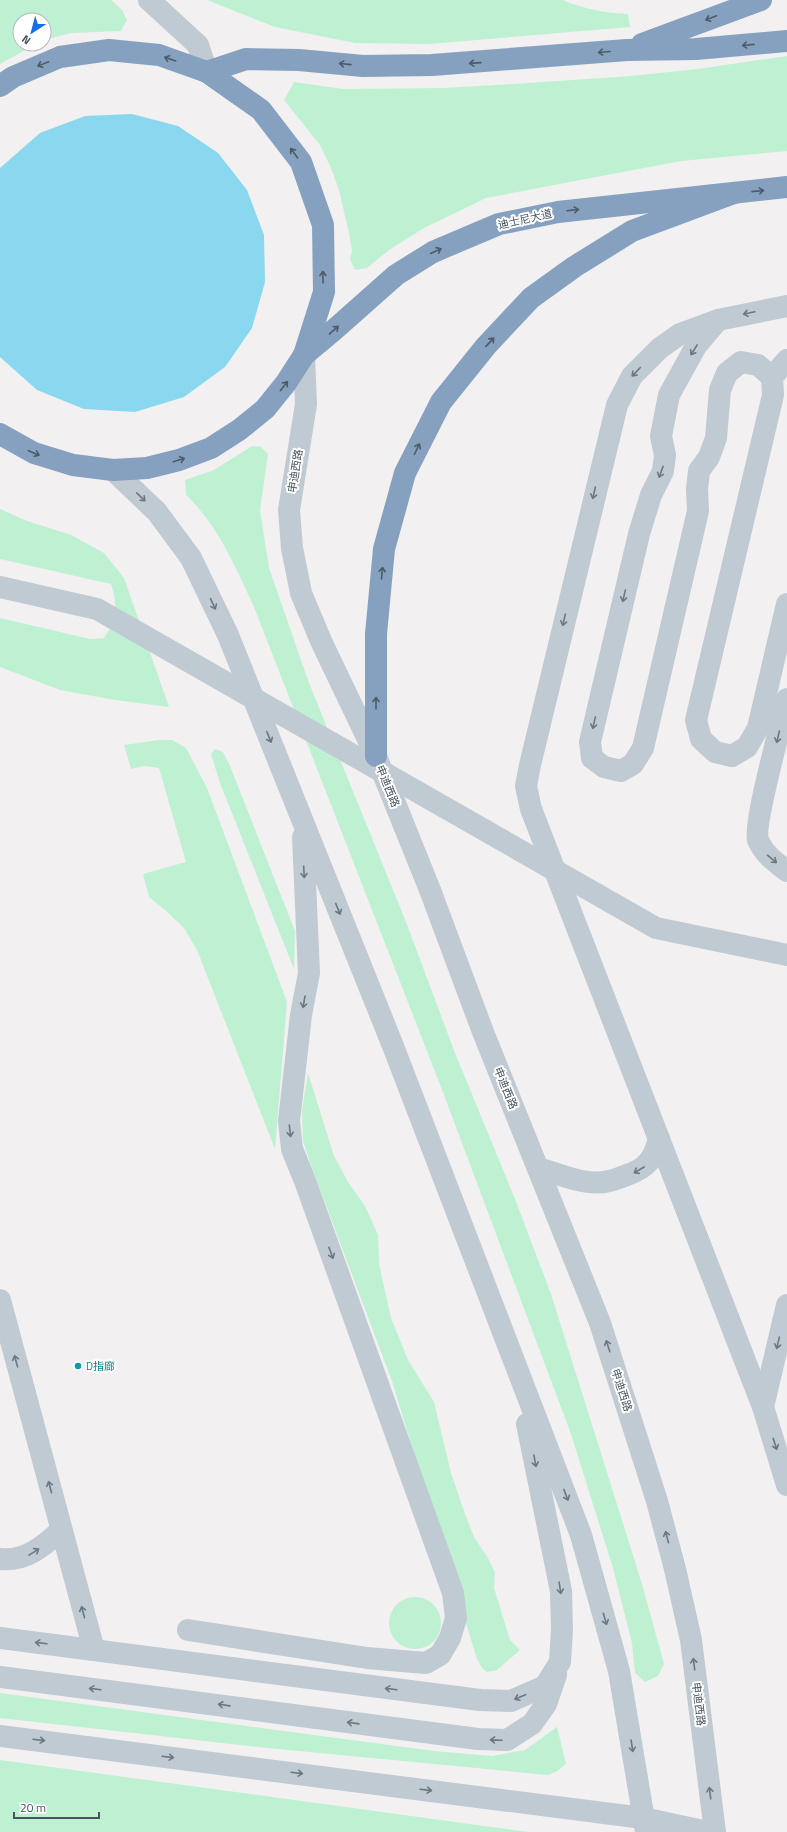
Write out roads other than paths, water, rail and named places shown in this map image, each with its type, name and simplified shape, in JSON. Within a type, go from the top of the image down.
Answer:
[{"type":"highway","points":[[627,50],[761,0]]},
{"type":"highway","points":[[207,72],[246,59],[299,60],[363,66],[432,65],[627,50],[696,49],[787,41]]},
{"type":"highway","points":[[0,86],[13,77],[60,58],[109,50],[159,55],[207,72],[261,110],[301,162],[323,226],[324,292],[304,355],[286,383],[265,409],[239,430],[211,448],[180,460],[147,468],[113,470],[66,463],[34,453],[0,434]]},
{"type":"highway","name":"迪士尼大道","points":[[304,355],[396,275],[433,252],[499,224],[558,212],[787,187]]},
{"type":"highway","points":[[376,756],[376,634],[384,549],[405,473],[441,402],[486,346],[531,298],[574,267],[632,232],[734,193]]},
{"type":"street","points":[[148,0],[198,45],[207,72]]},
{"type":"street","points":[[787,306],[718,320],[680,334],[660,348],[632,376],[617,405],[531,757],[526,786],[531,809],[763,1407],[787,1485]]},
{"type":"street","points":[[718,320],[696,346],[669,394],[661,436],[666,455],[662,471],[651,495],[639,534],[590,742],[592,758],[604,767],[621,771],[633,764],[643,748],[698,511],[697,489],[699,471],[709,457],[716,438],[720,390],[727,373],[741,362],[758,365],[772,377]]},
{"type":"street","name":"申迪西路","points":[[304,355],[306,404],[289,510],[292,548],[301,593],[321,641],[376,756],[430,890],[483,1032],[600,1323],[657,1500],[675,1569],[691,1640],[715,1832]]},
{"type":"street","points":[[787,360],[772,377],[772,395],[696,720],[701,739],[715,752],[732,756],[747,748],[758,728],[787,604]]},
{"type":"street","points":[[113,470],[157,512],[191,558],[228,635],[393,1046],[581,1535],[617,1663],[645,1825]]},
{"type":"street","points":[[0,587],[97,609],[656,928],[783,954]]},
{"type":"street","points":[[787,699],[760,813],[758,838],[768,857],[787,870]]},
{"type":"street","points":[[188,1630],[368,1658],[399,1662],[426,1663],[440,1655],[450,1638],[456,1618],[453,1593],[305,1181],[292,1149],[289,1121],[309,973],[302,819]]},
{"type":"street","points":[[538,1168],[578,1180],[608,1182],[637,1171],[647,1164],[655,1153],[659,1138]]},
{"type":"street","points":[[0,1300],[94,1650]]},
{"type":"street","points":[[763,1407],[787,1305]]},
{"type":"street","points":[[0,1677],[478,1739],[507,1740],[532,1724],[546,1704],[560,1662],[562,1630],[561,1591],[516,1368]]},
{"type":"street","points":[[0,1559],[29,1555],[47,1543],[61,1530]]},
{"type":"street","points":[[0,1638],[480,1700],[511,1701],[545,1686],[560,1662]]},
{"type":"street","points":[[0,1736],[645,1825],[708,1832]]},
{"type":"water","points":[[132,114],[178,126],[218,153],[247,190],[264,235],[265,282],[252,328],[225,367],[184,397],[135,412],[84,409],[37,390],[0,357],[0,168],[40,133],[85,116]]},
{"type":"place","name":"D指廊","points":[[78,1366]]}]
